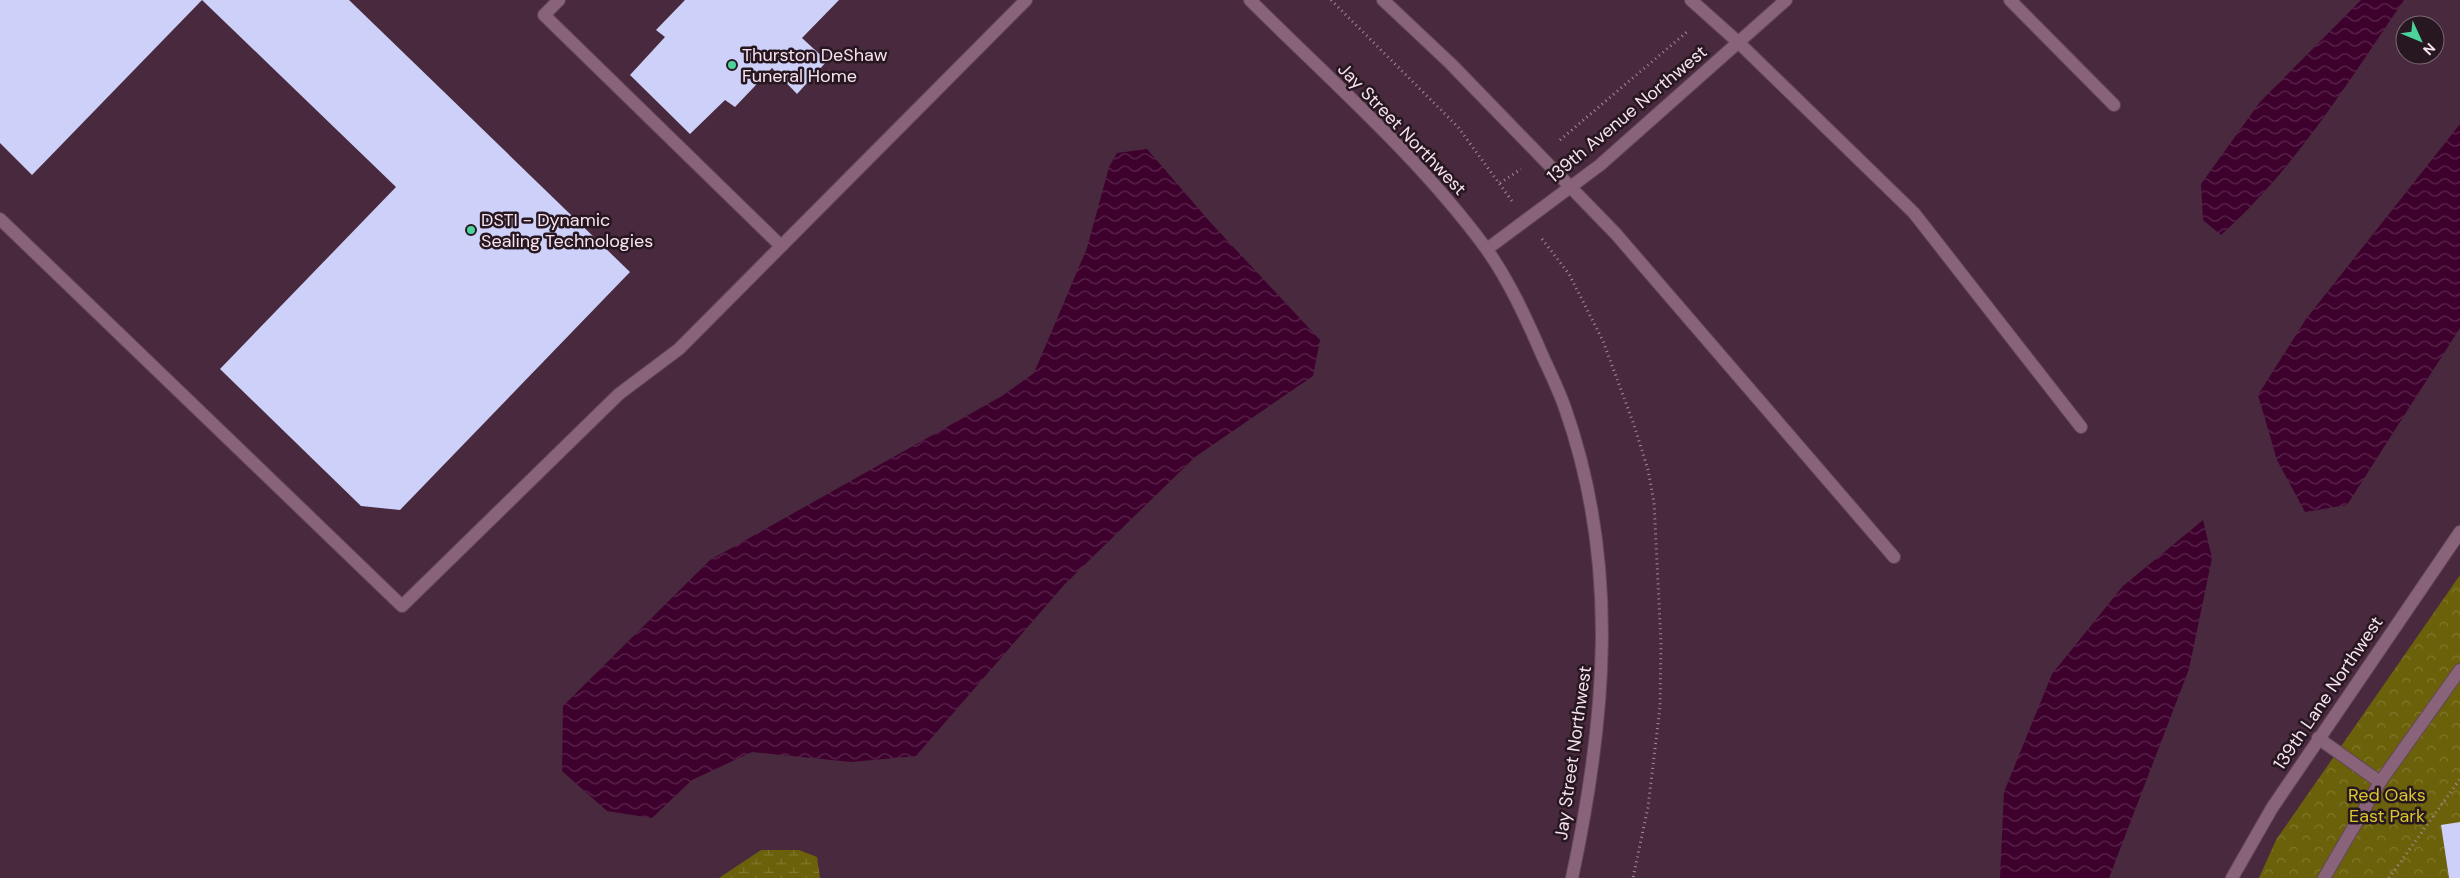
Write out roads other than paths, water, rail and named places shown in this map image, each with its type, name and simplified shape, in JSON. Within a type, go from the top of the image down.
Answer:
[{"type":"street","points":[[558,0],[544,15],[781,246]]},
{"type":"street","points":[[0,219],[402,606],[619,394],[679,349],[1026,0]]},
{"type":"street","name":"Jay Street Northwest","points":[[1250,0],[1433,181],[1486,249],[1526,318],[1565,408],[1588,492],[1600,567],[1604,652],[1597,730],[1587,806],[1572,878]]},
{"type":"street","points":[[1383,0],[1451,64],[1616,234],[1894,557]]},
{"type":"street","points":[[1690,0],[1738,42],[1914,213],[2081,427]]},
{"type":"street","name":"139th Avenue Northwest","points":[[1486,249],[1607,159],[1786,0]]},
{"type":"street","points":[[2010,0],[2114,105]]},
{"type":"street","name":"139th Lane Northwest","points":[[2232,878],[2272,808],[2318,738],[2460,532]]},
{"type":"street","points":[[2324,878],[2380,782],[2460,670]]},
{"type":"street","points":[[2318,738],[2380,782]]},
{"type":"water","points":[[2361,0],[2404,0],[2341,93],[2297,153],[2248,209],[2221,235],[2203,220],[2201,184],[2260,102]]},
{"type":"water","points":[[2460,124],[2460,328],[2347,505],[2305,512],[2277,460],[2258,395],[2306,319]]},
{"type":"water","points":[[1147,149],[1211,223],[1320,340],[1313,376],[1195,457],[1064,585],[916,756],[851,762],[752,752],[692,780],[652,818],[607,811],[562,771],[563,706],[710,560],[1002,396],[1034,373],[1087,248],[1109,167],[1117,153]]},
{"type":"water","points":[[2203,520],[2212,558],[2189,669],[2109,878],[2000,878],[2004,792],[2052,674],[2123,586]]},
{"type":"place","name":"Thurston DeShaw Funeral Home","points":[[732,65]]},
{"type":"place","name":"DSTI - Dynamic Sealing Technologies","points":[[471,230]]},
{"type":"park label","name":"Red Oaks East Park","points":[[2387,805]]}]
